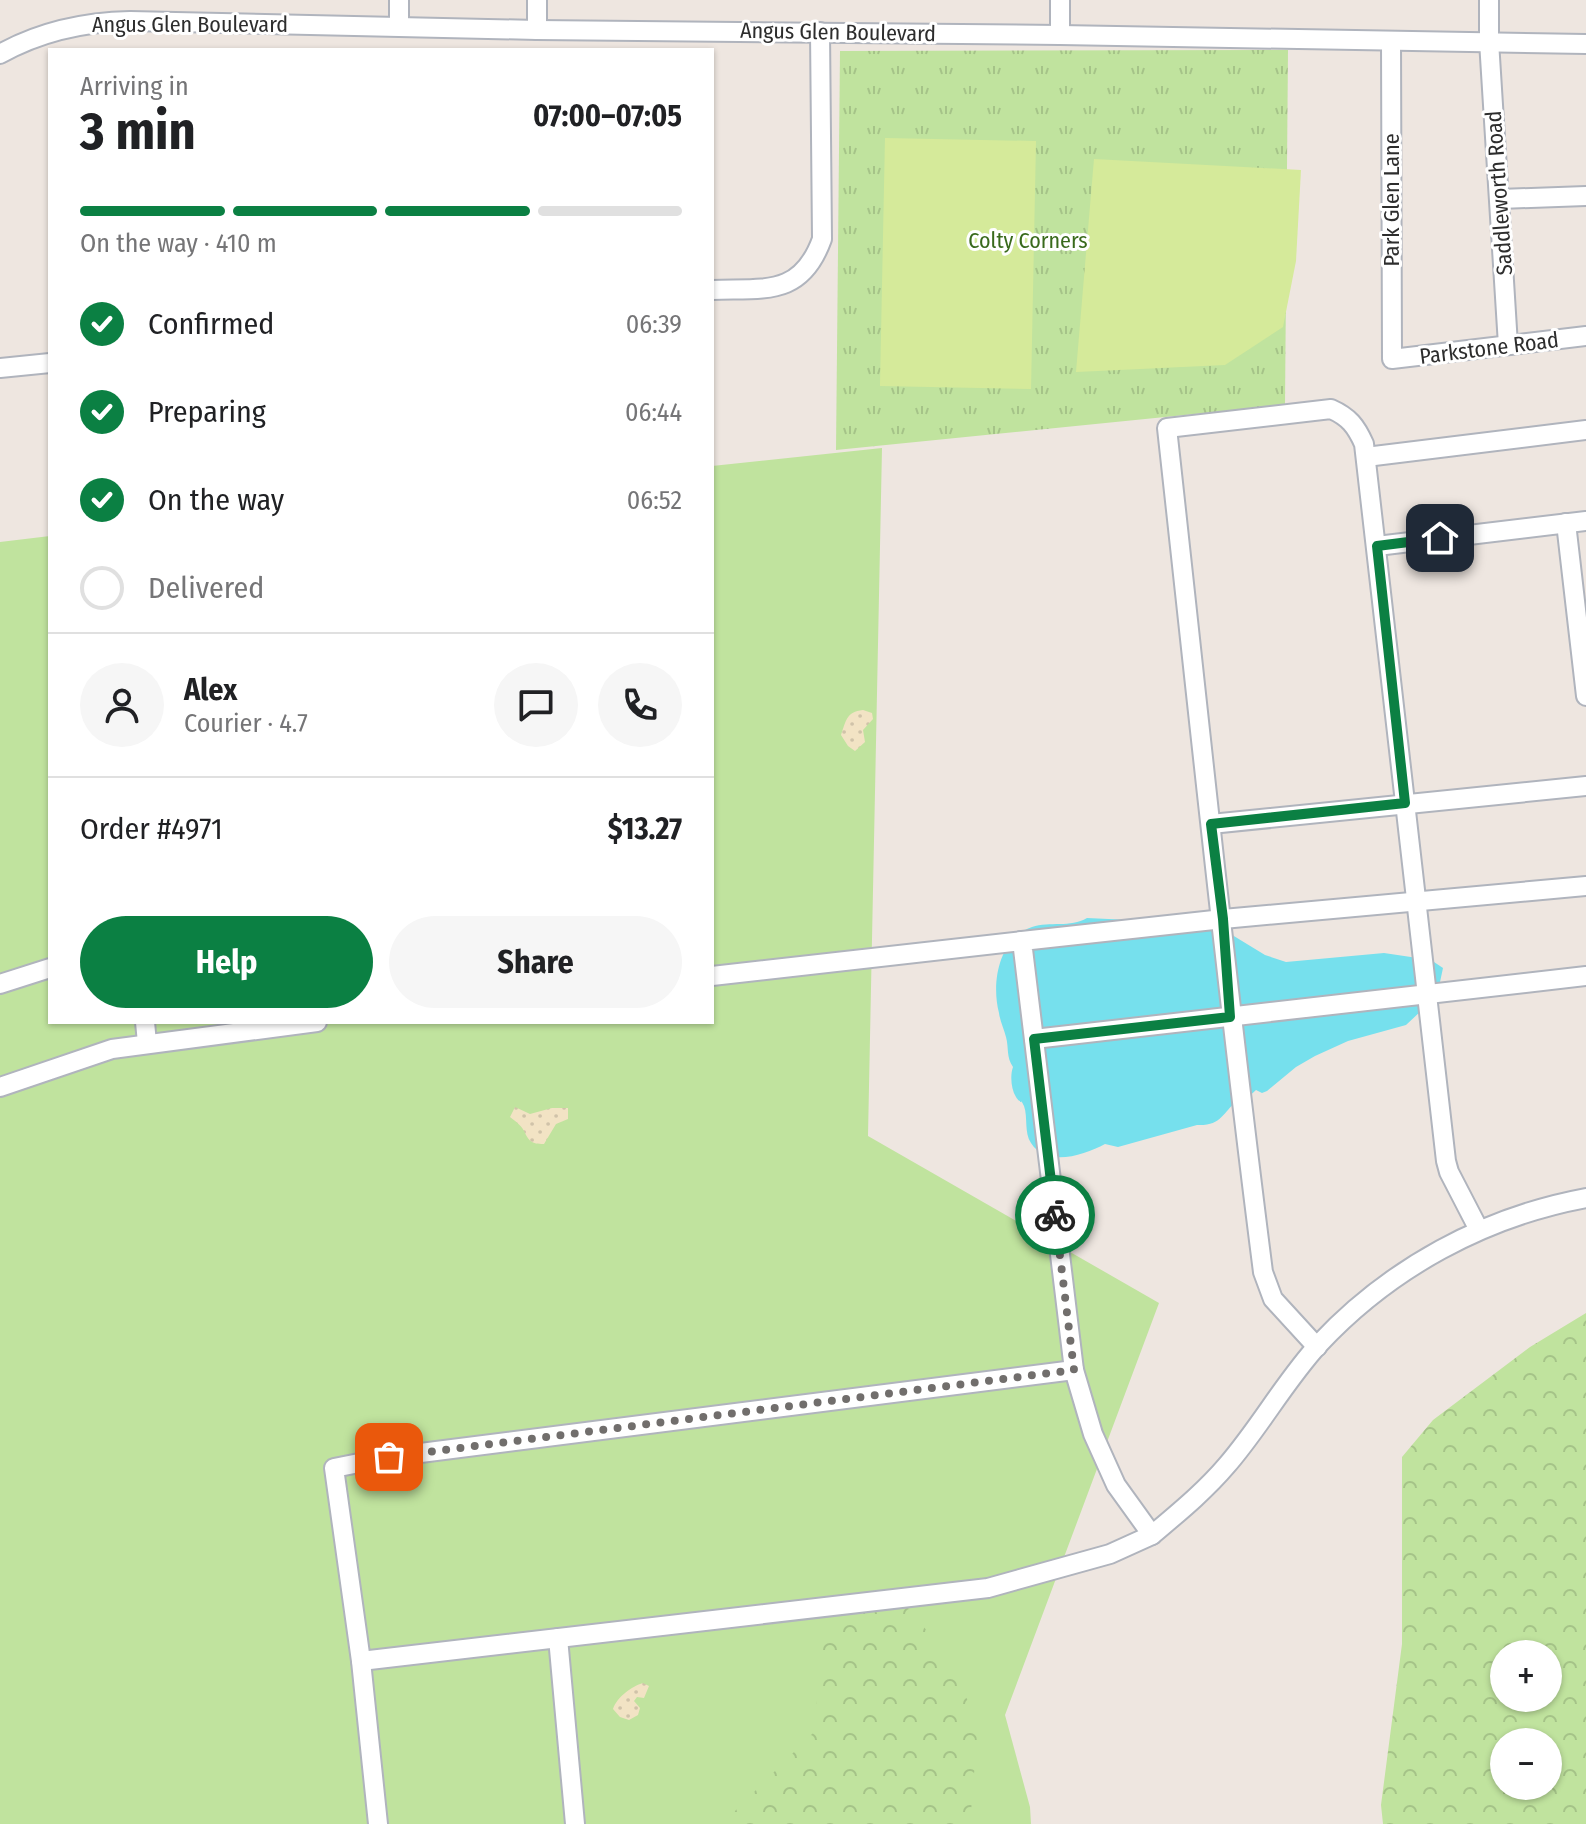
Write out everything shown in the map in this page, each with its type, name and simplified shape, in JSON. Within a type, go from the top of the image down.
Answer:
[{"type":"street","points":[[399,0],[399,25]]},
{"type":"street","points":[[537,0],[537,30]]},
{"type":"street","points":[[1060,0],[1060,35]]},
{"type":"street","name":"Saddleworth Road","points":[[1489,0],[1508,345]]},
{"type":"street","name":"Angus Glen Boulevard","points":[[0,54],[55,31],[102,22],[1586,44]]},
{"type":"street","points":[[714,290],[763,288],[788,283],[807,271],[815,259],[822,239],[820,32]]},
{"type":"street","name":"Park Glen Lane","points":[[1391,41],[1392,359]]},
{"type":"street","points":[[1500,199],[1586,196]]},
{"type":"street","name":"Parkstone Road","points":[[1392,359],[1586,336]]},
{"type":"street","points":[[0,368],[48,363]]},
{"type":"street","points":[[1317,1347],[1273,1299],[1263,1272],[1230,1017],[1223,919],[1167,428],[1331,409],[1345,415],[1357,427],[1364,444],[1446,1161],[1479,1230]]},
{"type":"street","points":[[1366,457],[1586,430]]},
{"type":"street","points":[[1377,546],[1586,521]]},
{"type":"street","points":[[1566,523],[1586,696]]},
{"type":"street","points":[[1211,824],[1586,786]]},
{"type":"street","points":[[714,976],[1223,919],[1586,886]]},
{"type":"street","points":[[1022,941],[1074,1370],[1093,1434],[1116,1485],[1152,1535]]},
{"type":"street","points":[[0,984],[48,969]]},
{"type":"street","points":[[1034,1039],[1586,976]]},
{"type":"street","points":[[145,1024],[147,1043]]},
{"type":"street","points":[[0,1087],[112,1049],[301,1024]]},
{"type":"street","points":[[361,1661],[988,1588],[1110,1554],[1152,1535],[1198,1495],[1228,1465],[1317,1347],[1383,1287],[1430,1255],[1479,1230],[1533,1210],[1586,1198]]},
{"type":"street","points":[[378,1824],[361,1661],[334,1468],[389,1457],[1074,1370]]},
{"type":"street","points":[[558,1638],[575,1824]]},
{"type":"green space","name":"Colty Corners","points":[[1288,50],[1285,405],[836,450],[840,51]]},
{"type":"green space","points":[[885,138],[1036,141],[1031,389],[880,386]]},
{"type":"green space","points":[[1094,159],[1301,170],[1296,261],[1283,327],[1225,365],[1076,372]]},
{"type":"green space","points":[[882,448],[868,1136],[1159,1303],[1005,1715],[1030,1807],[1031,1824],[0,1824],[0,542],[48,536],[48,1024],[714,1024],[714,466]]},
{"type":"green space","points":[[1586,1313],[1586,1824],[1383,1824],[1381,1805],[1402,1644],[1402,1457],[1433,1420],[1530,1347]]},
{"type":"green space","points":[[893,1590],[948,1656],[978,1724],[971,1812],[965,1824],[722,1824],[816,1730],[820,1601]]},
{"type":"sand","points":[[863,710],[872,713],[873,719],[863,730],[865,742],[855,751],[841,735],[850,715]]},
{"type":"sand","points":[[515,1107],[530,1114],[552,1108],[568,1108],[568,1119],[556,1124],[544,1144],[533,1143],[510,1117]]},
{"type":"sand","points":[[643,1683],[649,1686],[644,1698],[637,1697],[634,1701],[640,1708],[638,1715],[629,1720],[620,1717],[613,1709],[618,1700]]},
{"type":"water","points":[[1087,918],[1130,920],[1145,924],[1198,924],[1224,930],[1265,955],[1286,962],[1384,953],[1431,960],[1443,968],[1437,996],[1406,1025],[1348,1041],[1315,1056],[1267,1091],[1262,1093],[1256,1090],[1242,1103],[1237,1101],[1217,1121],[1118,1147],[1105,1144],[1077,1155],[1056,1157],[1038,1151],[1031,1143],[1024,1106],[1013,1090],[1013,1067],[997,1001],[997,975],[1005,951],[1021,933],[1039,925],[1074,923]]},
{"type":"way so far","points":[[389,1457],[1074,1370],[1055,1215]]},
{"type":"route","points":[[1055,1215],[1034,1039],[1230,1017],[1223,919],[1211,824],[1405,803],[1377,546],[1440,538]]}]
